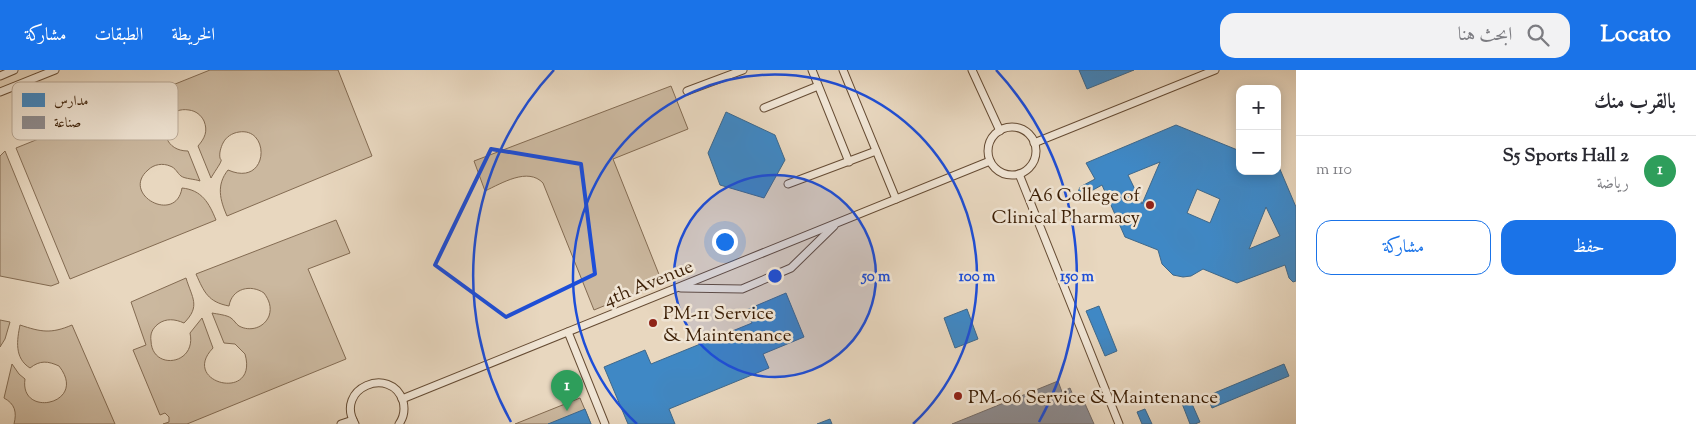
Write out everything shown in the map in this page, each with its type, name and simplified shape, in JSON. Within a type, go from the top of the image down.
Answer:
[{"type":"lane","points":[[0,76],[14,70]]},
{"type":"lane","points":[[25,82],[54,70]]},
{"type":"lane","points":[[687,91],[743,70]]},
{"type":"lane","points":[[812,70],[849,162]]},
{"type":"lane","points":[[843,70],[896,199]]},
{"type":"lane","points":[[972,70],[1000,131]]},
{"type":"lane","points":[[1034,143],[1215,70]]},
{"type":"lane","points":[[764,108],[818,86]]},
{"type":"lane","points":[[0,92],[12,87]]},
{"type":"lane","points":[[1006,128],[1019,129],[1030,136],[1034,143],[1035,156],[1030,168],[1018,174],[1005,174],[998,171],[990,161],[988,147],[994,135],[1006,128]]},
{"type":"lane","points":[[788,184],[876,151]]},
{"type":"lane","name":"4th Avenue","points":[[402,399],[990,161]]},
{"type":"lane","points":[[1018,174],[1118,424]]},
{"type":"lane","points":[[676,288],[742,289],[791,268],[838,223]]},
{"type":"lane","points":[[568,332],[605,424]]},
{"type":"lane","points":[[341,424],[354,422],[351,412],[353,397],[358,391],[367,384],[378,382],[386,384],[398,392],[402,399],[404,414],[400,424]]},
{"type":"highlighted area","points":[[491,149],[581,164],[595,274],[506,317],[435,265]]},
{"type":"shaded area","points":[[210,70],[338,70],[372,156],[227,216],[220,193],[222,181],[228,170],[242,173],[252,171],[258,165],[261,156],[257,138],[249,133],[239,132],[226,139],[220,150],[221,161],[211,178],[198,146],[205,134],[204,121],[194,111],[178,111],[178,83]]},
{"type":"shaded area","points":[[671,86],[688,129],[613,159],[662,282],[594,310],[543,183],[537,178],[523,176],[485,191],[474,161]]},
{"type":"shaded area","points":[[36,140],[168,140],[177,149],[188,151],[200,181],[183,177],[170,166],[153,166],[141,179],[141,188],[145,196],[152,202],[161,205],[170,204],[178,199],[182,188],[195,191],[204,198],[216,220],[70,279],[16,148]]},
{"type":"shaded area","points":[[5,151],[59,283],[51,286],[0,276],[0,156]]},
{"type":"shaded area","points":[[336,220],[350,253],[308,269],[346,359],[187,424],[163,424],[169,422],[169,417],[165,413],[160,415],[133,350],[146,345],[131,302],[186,278],[194,302],[192,312],[184,323],[167,320],[156,326],[151,336],[153,351],[158,357],[166,360],[181,358],[187,352],[190,344],[190,333],[202,318],[213,348],[205,360],[206,371],[212,378],[232,383],[241,379],[246,369],[245,354],[235,344],[224,343],[212,313],[227,316],[239,326],[252,329],[260,326],[267,320],[270,313],[270,304],[264,293],[248,288],[234,295],[229,306],[216,302],[208,295],[196,274]]},
{"type":"shaded area","points":[[0,320],[10,322],[5,339],[0,347]]},
{"type":"shaded area","points":[[20,325],[52,331],[72,325],[115,424],[14,424],[14,409],[11,403],[4,398],[12,364],[25,379],[26,391],[32,399],[41,402],[51,402],[60,397],[66,390],[66,379],[59,366],[44,362],[30,368],[21,359],[18,348]]},
{"type":"shaded area","points":[[580,398],[591,424],[515,424]]},
{"type":"building: مدارس","points":[[1079,70],[1134,70],[1087,89]]},
{"type":"building: مدارس","points":[[726,112],[775,135],[785,160],[764,198],[720,185],[708,153]]},
{"type":"building: مدارس","name":"A6 College of Clinical Pharmacy","points":[[1176,125],[1236,149],[1236,175],[1281,175],[1281,172],[1296,207],[1296,281],[1293,282],[1289,278],[1285,265],[1237,283],[1203,269],[1191,276],[1173,275],[1162,264],[1158,250],[1125,237],[1102,185],[1084,195],[1078,192],[1080,187],[1095,179],[1086,163]],"holes":[[[1160,162],[1142,204],[1128,175]],[[1197,189],[1220,199],[1210,223],[1187,213]],[[1266,207],[1280,236],[1249,249]]]},
{"type":"building: مدارس","points":[[786,293],[804,337],[763,354],[769,368],[669,409],[675,424],[628,424],[604,367],[645,350],[651,364],[752,323],[746,310]]},
{"type":"building: مدارس","points":[[1099,306],[1117,351],[1105,356],[1086,311]]},
{"type":"building: مدارس","points":[[967,309],[978,339],[955,348],[944,318]]},
{"type":"building: مدارس","points":[[1284,364],[1289,376],[1212,408],[1207,396]]},
{"type":"building: مدارس","points":[[1189,397],[1200,422],[1195,424],[1190,424],[1181,401]]},
{"type":"building: مدارس","points":[[585,409],[591,424],[548,424]]},
{"type":"building: مدارس","points":[[1145,409],[1152,424],[1142,424],[1137,412]]},
{"type":"building: مدارس","points":[[830,419],[832,424],[817,424]]},
{"type":"building: صناعة","points":[[1058,381],[1062,392],[1070,388],[1075,400],[1082,397],[1094,424],[952,424]]},
{"type":"place","name":"A6 College of Clinical Pharmacy","points":[[1150,205]]},
{"type":"place","name":"PM-11 Service & Maintenance","points":[[653,323]]},
{"type":"place","name":"PM-06 Service & Maintenance","points":[[958,396]]},
{"type":"place","name":"S5 Sports Hall 2","points":[[567,411]]}]
